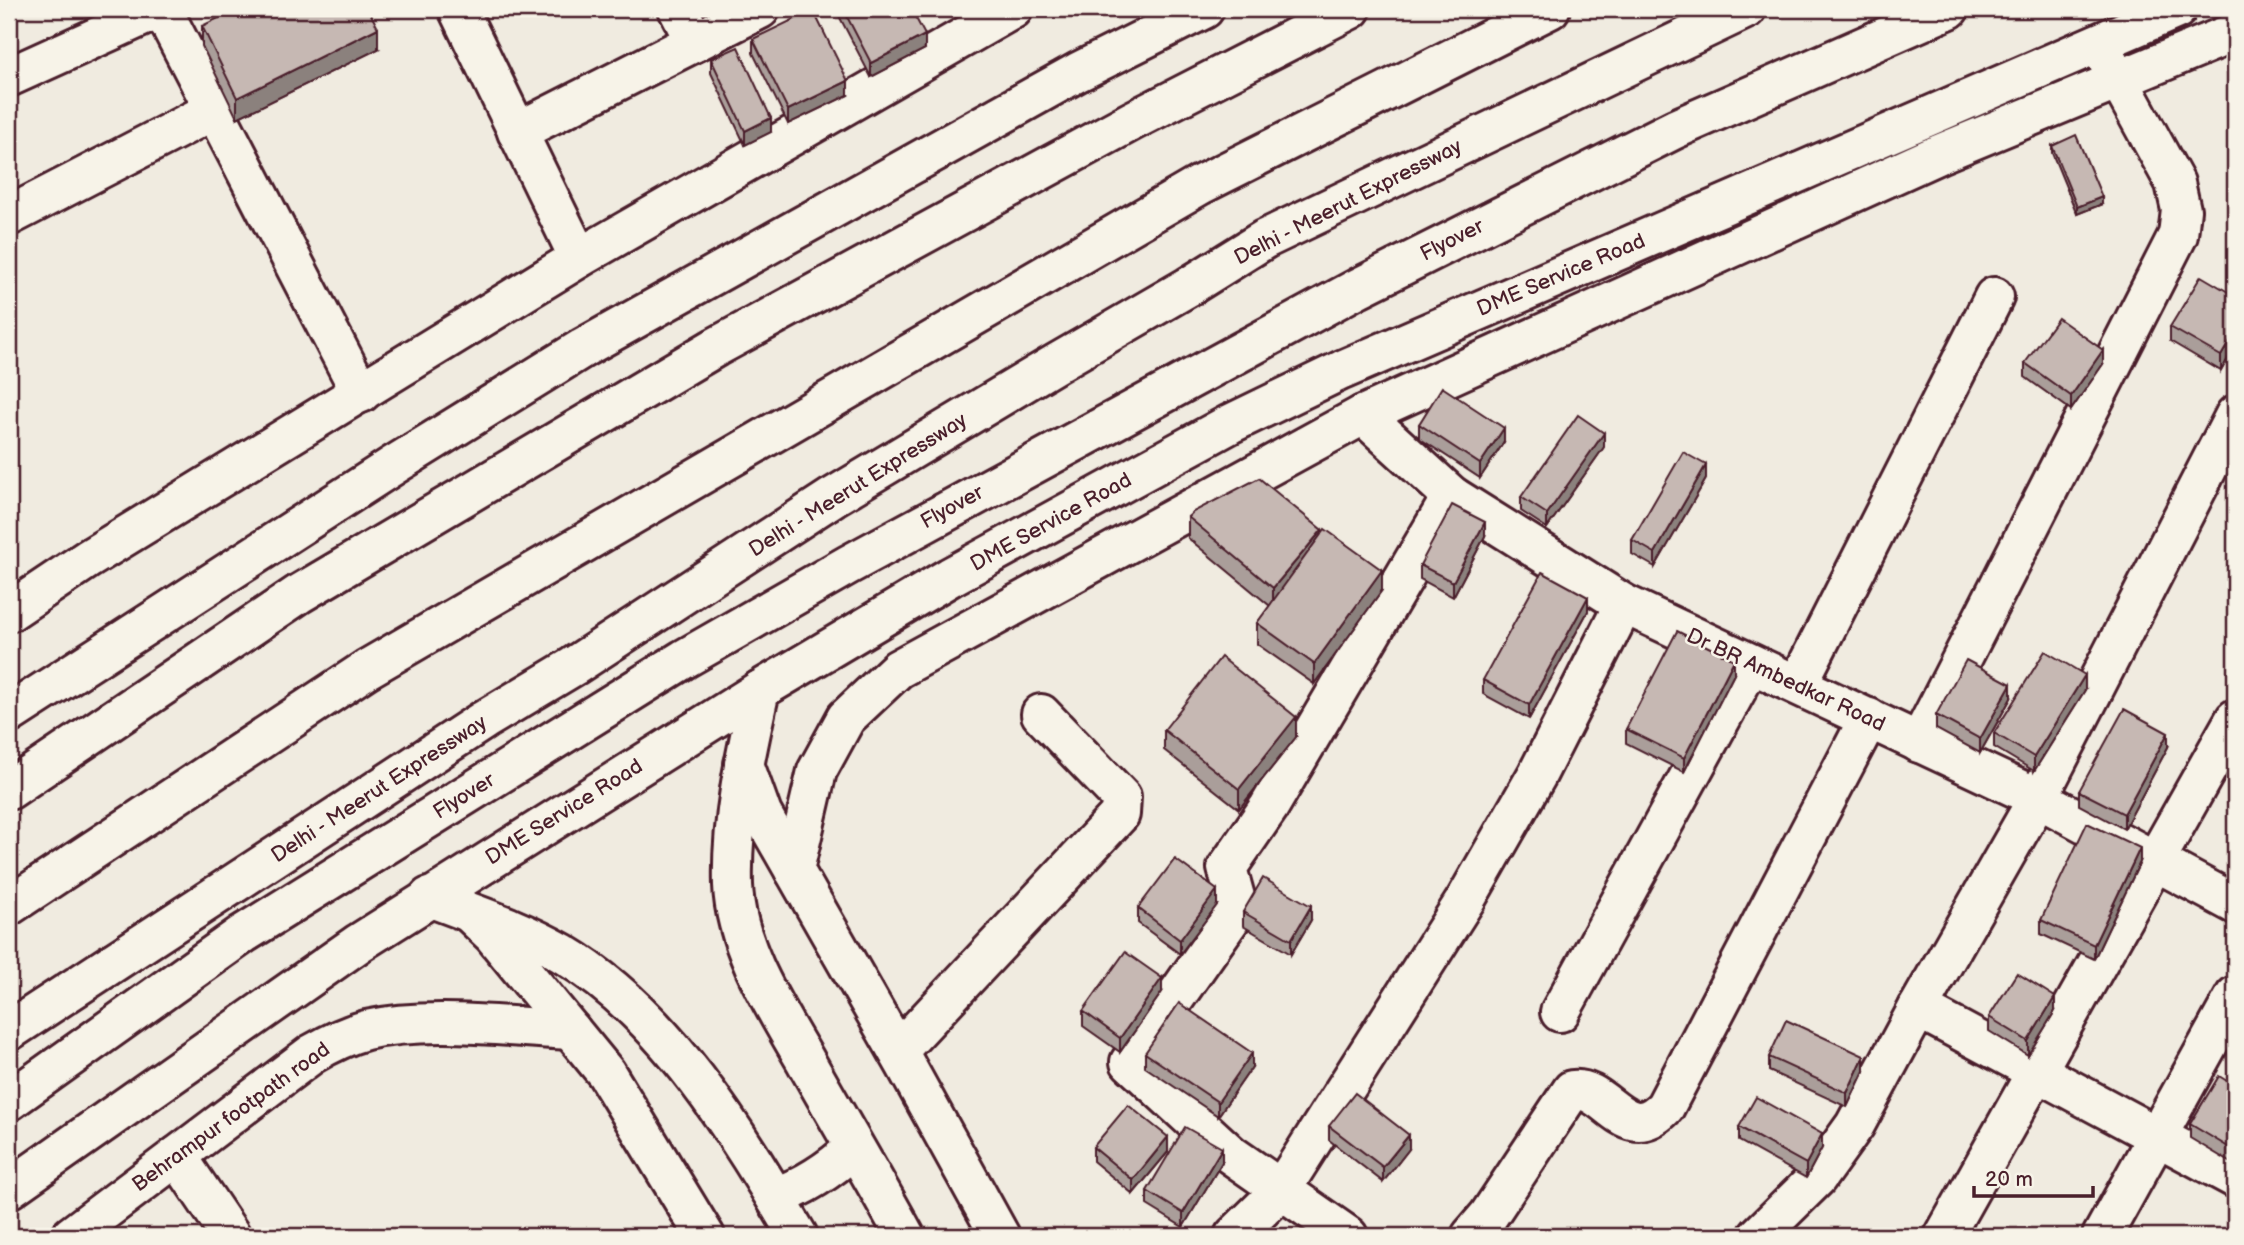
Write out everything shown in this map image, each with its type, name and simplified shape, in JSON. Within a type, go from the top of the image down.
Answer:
[{"type":"main road","points":[[9,78],[161,9],[360,393]]},
{"type":"main road","points":[[458,9],[579,258]]},
{"type":"main road","points":[[517,132],[687,25],[760,9]]},
{"type":"main road","points":[[9,612],[88,559],[579,258],[1013,9]]},
{"type":"main road","points":[[9,714],[394,465],[583,348],[1079,72],[1203,9]]},
{"type":"main road","points":[[9,790],[299,594],[716,347],[1132,121],[1351,9]]},
{"type":"main road","points":[[9,906],[367,669],[1200,185],[1550,9]]},
{"type":"main road","name":"Delhi - Meerut Expressway","points":[[9,1031],[484,720],[574,666],[833,497],[1265,239],[1746,9]]},
{"type":"main road","name":"Flyover","points":[[9,1101],[243,934],[684,659],[848,565],[1358,288],[1675,129],[1949,9]]},
{"type":"main road","name":"DME Service Road","points":[[9,1189],[359,943],[429,897],[760,690],[950,577],[1230,424],[1342,370],[2177,9]]},
{"type":"main road","points":[[794,870],[817,772],[846,718],[898,670],[1363,415],[1939,154],[2235,32]]},
{"type":"main road","points":[[1919,743],[2178,235],[2181,209],[2175,183],[2099,43]]},
{"type":"main road","points":[[9,216],[214,110]]},
{"type":"main road","points":[[1798,684],[1994,298]]},
{"type":"main road","name":"Dr BR Ambedkar Road","points":[[1363,415],[1452,496],[1624,604],[2038,798],[2235,904]]},
{"type":"main road","points":[[1758,1236],[1817,1178],[1855,1125],[1918,1008],[2038,798],[2235,415]]},
{"type":"main road","points":[[1348,1236],[1230,1154],[1130,1062],[1238,908],[1227,868],[1269,807],[1452,496]]},
{"type":"main road","points":[[1234,1236],[1281,1190],[1466,899],[1537,775],[1624,604]]},
{"type":"main road","points":[[1560,1012],[1751,664]]},
{"type":"main road","points":[[760,690],[744,764],[736,823],[733,886],[743,938],[768,995],[905,1236]]},
{"type":"main road","points":[[898,1051],[1120,814],[1121,797],[1041,714]]},
{"type":"main road","points":[[1471,1236],[1489,1214],[1572,1090],[1584,1091],[1629,1119],[1640,1122],[1654,1118],[1665,1107],[1869,719]]},
{"type":"main road","points":[[1944,1236],[2235,719]]},
{"type":"main road","points":[[744,764],[762,814],[1000,1236]]},
{"type":"main road","points":[[429,897],[518,932],[562,953],[612,990],[660,1034],[693,1073],[798,1236]]},
{"type":"main road","points":[[470,913],[493,935],[606,1073],[705,1236]]},
{"type":"main road","points":[[2102,1236],[2235,996]]},
{"type":"main road","points":[[1918,1008],[2235,1178]]},
{"type":"main road","name":"Behrampur footpath road","points":[[71,1236],[312,1054],[335,1041],[366,1030],[405,1025],[456,1024],[571,1030]]},
{"type":"main road","points":[[775,1197],[798,1189],[818,1177],[854,1148]]},
{"type":"main road","points":[[177,1156],[231,1236]]},
{"type":"building","points":[[237,9],[368,9],[378,28],[237,98],[202,26]]},
{"type":"building","points":[[843,9],[911,9],[925,35],[871,63]]},
{"type":"building","points":[[813,10],[848,81],[788,110],[753,39]]},
{"type":"building","points":[[738,47],[771,118],[745,131],[711,59]]},
{"type":"building","points":[[2076,135],[2102,197],[2077,207],[2052,146]]},
{"type":"building","points":[[2201,276],[2235,296],[2235,332],[2221,356],[2170,327]]},
{"type":"building","points":[[2058,318],[2103,350],[2071,396],[2025,363]]},
{"type":"building","points":[[1442,387],[1504,428],[1480,464],[1419,424]]},
{"type":"building","points":[[1578,415],[1604,433],[1547,514],[1521,497]]},
{"type":"building","points":[[1683,452],[1706,465],[1655,553],[1632,540]]},
{"type":"building","points":[[1259,478],[1322,530],[1273,588],[1188,517]]},
{"type":"building","points":[[1452,505],[1485,522],[1453,582],[1420,565]]},
{"type":"building","points":[[1325,529],[1382,570],[1314,664],[1257,623]]},
{"type":"building","points":[[1542,572],[1588,597],[1529,705],[1483,680]]},
{"type":"building","points":[[1677,631],[1734,660],[1684,758],[1626,729]]},
{"type":"building","points":[[2045,651],[2085,675],[2034,757],[1994,733]]},
{"type":"building","points":[[1221,657],[1296,717],[1239,789],[1164,730]]},
{"type":"building","points":[[1966,660],[2011,684],[1980,739],[1936,715]]},
{"type":"building","points":[[2124,709],[2168,733],[2124,814],[2079,791]]},
{"type":"building","points":[[2087,823],[2140,848],[2094,945],[2041,920]]},
{"type":"building","points":[[1175,859],[1217,890],[1180,940],[1138,908]]},
{"type":"building","points":[[1263,878],[1311,906],[1291,940],[1243,912]]},
{"type":"building","points":[[1125,952],[1162,978],[1120,1038],[1083,1011]]},
{"type":"building","points":[[2017,973],[2055,997],[2028,1041],[1989,1017]]},
{"type":"building","points":[[1179,1003],[1252,1053],[1218,1102],[1145,1053]]},
{"type":"building","points":[[1786,1020],[1864,1056],[1847,1093],[1769,1057]]},
{"type":"building","points":[[2219,1076],[2235,1086],[2235,1151],[2190,1124]]},
{"type":"building","points":[[1355,1093],[1409,1135],[1383,1167],[1329,1126]]},
{"type":"building","points":[[1756,1097],[1822,1134],[1806,1164],[1739,1127]]},
{"type":"building","points":[[1128,1105],[1168,1137],[1133,1180],[1093,1147]]},
{"type":"building","points":[[1185,1127],[1222,1148],[1183,1213],[1147,1191]]},
{"type":"building","points":[[2056,1230],[2065,1236],[2052,1236]]}]
